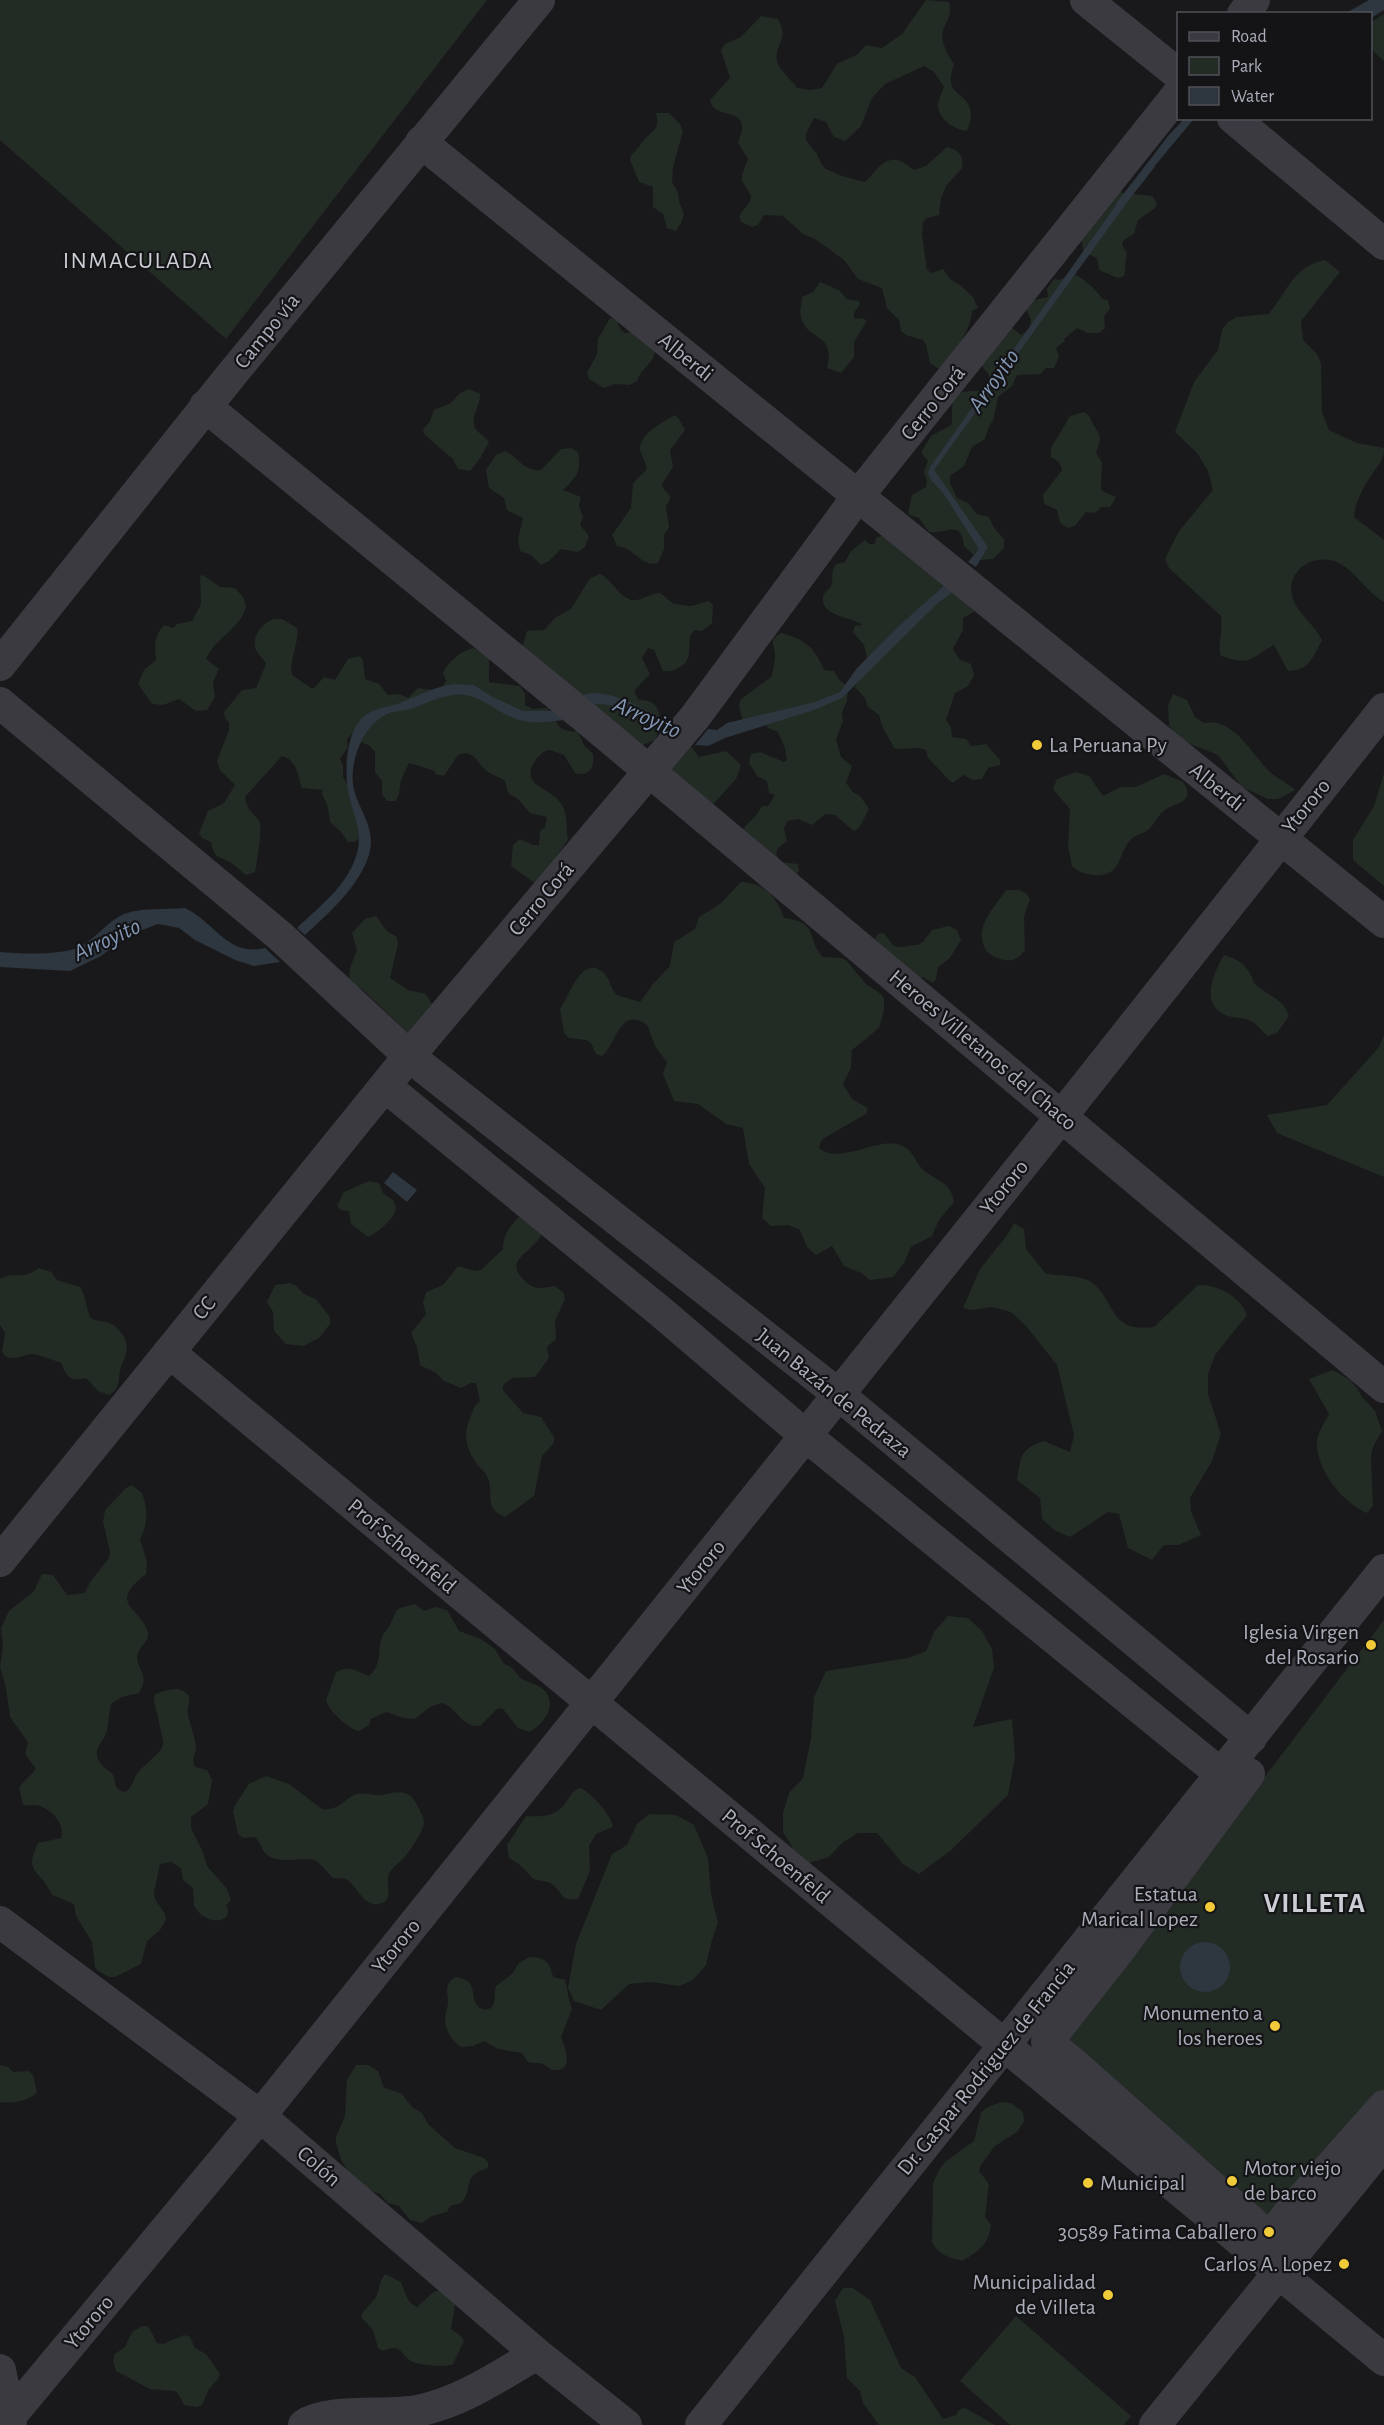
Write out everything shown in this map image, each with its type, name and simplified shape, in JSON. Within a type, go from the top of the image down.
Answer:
[{"type":"street","name":"Campo vía","points":[[0,665],[205,406],[539,0]]},
{"type":"street","points":[[1086,0],[1177,72]]},
{"type":"street","points":[[1245,12],[1254,0]]},
{"type":"street","name":"Cerro Corá","points":[[409,1056],[695,717],[858,496],[1177,97]]},
{"type":"street","points":[[1235,120],[1384,244]]},
{"type":"street","name":"Alberdi","points":[[421,142],[1384,922]]},
{"type":"street","name":"Heroes Villetanos del Chaco","points":[[205,406],[558,694],[1384,1387]]},
{"type":"street","name":"Juan Bazán de Pedraza","points":[[0,703],[291,947],[409,1056],[838,1394],[1251,1738]]},
{"type":"street","name":"Ytororo","points":[[10,2422],[260,2116],[1062,1117],[1384,709]]},
{"type":"street","name":"CC","points":[[0,1561],[409,1056]]},
{"type":"street","points":[[385,1086],[661,1312],[806,1436],[1222,1775]]},
{"type":"street","name":"Prof Schoenfeld","points":[[169,1352],[1384,2360]]},
{"type":"street","name":"Dr. Gaspar Rodriguez de Francia","points":[[701,2425],[1384,1570]]},
{"type":"street","points":[[1384,1601],[1251,1771],[1120,1949],[1047,2042],[1270,2238],[1289,2213],[1384,2106]]},
{"type":"street","name":"Colón","points":[[0,1922],[260,2116],[537,2354],[626,2425]]},
{"type":"street","points":[[1155,2425],[1384,2143]]},
{"type":"street","points":[[304,2425],[329,2415],[417,2411],[471,2392],[537,2354]]},
{"type":"street","points":[[0,2370],[10,2422]]},
{"type":"green space","points":[[0,0],[487,0],[226,339],[0,140]]},
{"type":"green space","points":[[926,0],[949,2],[949,17],[942,34],[946,51],[954,64],[951,76],[952,85],[968,103],[971,110],[967,131],[958,129],[941,116],[938,104],[944,87],[934,72],[924,66],[885,84],[872,98],[861,126],[845,141],[834,137],[826,122],[814,118],[806,134],[806,140],[826,169],[865,182],[887,161],[899,161],[914,170],[926,166],[947,147],[960,154],[962,168],[946,186],[941,198],[939,215],[927,218],[923,222],[922,234],[927,270],[932,273],[943,269],[950,279],[973,297],[978,308],[972,311],[968,328],[960,343],[939,369],[930,363],[923,340],[906,335],[901,331],[899,320],[887,308],[882,288],[858,279],[844,260],[815,239],[803,234],[783,216],[764,215],[758,225],[752,227],[741,222],[739,216],[751,196],[742,181],[748,159],[738,143],[742,131],[741,123],[738,118],[717,110],[712,106],[710,100],[730,78],[721,50],[725,44],[741,37],[761,16],[778,19],[782,37],[777,61],[797,88],[810,90],[822,88],[837,64],[858,54],[866,45],[882,48],[902,34]]},
{"type":"green space","points":[[1384,14],[1384,61],[1372,50],[1372,22]]},
{"type":"green space","points":[[656,113],[669,113],[680,124],[683,131],[673,167],[672,182],[678,192],[684,214],[676,231],[667,228],[663,214],[653,207],[653,187],[639,182],[630,160],[631,155],[655,129]]},
{"type":"green space","points":[[1117,189],[1122,193],[1152,196],[1157,203],[1155,208],[1138,220],[1134,234],[1124,240],[1122,245],[1127,253],[1125,273],[1124,276],[1118,278],[1099,270],[1097,258],[1084,252],[1077,235]]},
{"type":"green space","points":[[1325,260],[1340,272],[1301,321],[1303,340],[1317,354],[1321,363],[1322,412],[1329,430],[1357,443],[1384,448],[1382,459],[1361,494],[1354,517],[1384,540],[1384,602],[1348,569],[1334,561],[1317,560],[1302,567],[1292,581],[1293,599],[1322,640],[1306,666],[1288,671],[1274,645],[1243,661],[1220,655],[1221,616],[1169,568],[1165,559],[1179,531],[1213,490],[1208,471],[1197,453],[1175,432],[1194,382],[1218,350],[1222,330],[1228,322],[1237,317],[1268,314],[1297,275],[1313,264]]},
{"type":"green space","points":[[1074,274],[1090,285],[1102,299],[1108,300],[1110,309],[1104,316],[1105,328],[1099,333],[1088,333],[1077,328],[1056,348],[1059,357],[1054,368],[1046,368],[1040,374],[1017,375],[1012,386],[998,397],[993,421],[985,439],[972,447],[964,466],[950,476],[950,483],[957,498],[968,503],[977,514],[989,517],[994,528],[1004,539],[1004,548],[993,559],[979,560],[964,546],[960,532],[952,530],[929,532],[919,518],[908,513],[912,495],[926,487],[924,472],[928,461],[922,451],[931,436],[951,425],[953,403],[957,395],[981,391],[989,375],[982,366],[1010,326],[1021,335],[1029,329],[1031,320],[1026,309],[1030,301],[1048,297],[1047,289],[1054,279],[1060,280]]},
{"type":"green space","points":[[820,282],[839,290],[847,299],[859,301],[854,319],[862,318],[867,321],[854,342],[854,357],[841,373],[827,368],[828,348],[804,325],[801,317],[802,297],[813,292]]},
{"type":"green space","points":[[610,318],[616,320],[625,333],[634,329],[641,341],[655,351],[652,360],[637,381],[629,385],[615,384],[604,388],[589,379],[587,373],[597,354],[598,339]]},
{"type":"green space","points":[[469,389],[480,394],[474,424],[489,442],[470,471],[458,469],[453,459],[425,435],[423,430],[434,410],[451,403],[459,394]]},
{"type":"green space","points":[[1084,412],[1090,417],[1100,437],[1096,453],[1102,462],[1102,491],[1116,497],[1110,507],[1101,507],[1095,513],[1086,512],[1075,526],[1067,528],[1060,522],[1057,510],[1044,504],[1043,495],[1062,470],[1059,462],[1051,457],[1051,448],[1070,416]]},
{"type":"green space","points":[[675,415],[685,430],[670,450],[673,467],[662,484],[670,496],[666,506],[669,527],[664,535],[664,549],[658,563],[653,564],[641,559],[626,548],[617,546],[612,535],[631,508],[633,483],[647,469],[640,444],[653,429]]},
{"type":"green space","points":[[571,448],[578,452],[579,465],[575,478],[563,490],[581,497],[579,506],[583,517],[580,525],[589,536],[585,547],[578,552],[561,549],[549,561],[541,565],[531,555],[520,551],[518,539],[523,518],[507,510],[504,498],[489,488],[486,470],[496,455],[505,451],[530,469],[541,470],[561,449]]},
{"type":"green space","points":[[887,534],[977,610],[963,618],[963,630],[953,649],[959,659],[971,664],[974,675],[968,686],[955,693],[946,720],[951,727],[952,737],[966,739],[971,746],[986,744],[1000,760],[1000,765],[988,768],[982,779],[972,780],[964,775],[951,782],[928,758],[926,750],[894,748],[882,726],[879,715],[867,706],[865,698],[855,687],[867,657],[864,645],[853,632],[855,626],[863,625],[831,612],[823,603],[823,597],[831,586],[833,569],[836,564],[845,562],[851,551],[865,540],[869,544],[875,544],[876,538]]},
{"type":"green space","points":[[600,574],[609,580],[621,594],[631,600],[660,593],[674,604],[691,606],[709,601],[713,605],[712,623],[702,631],[695,630],[691,634],[688,658],[683,665],[672,671],[663,671],[654,650],[648,648],[642,658],[650,674],[634,691],[639,700],[653,703],[660,720],[655,740],[633,749],[522,648],[527,631],[544,630],[556,617],[571,609],[590,578]]},
{"type":"green space","points":[[203,575],[220,587],[235,588],[243,597],[246,606],[239,621],[215,645],[206,659],[219,669],[213,682],[215,697],[207,710],[196,711],[179,699],[163,705],[152,704],[138,684],[144,670],[156,660],[156,638],[164,625],[173,628],[177,624],[192,621],[201,604],[200,576]]},
{"type":"green space","points":[[273,619],[282,619],[297,628],[292,675],[311,688],[314,688],[324,677],[335,680],[348,659],[359,656],[363,660],[365,679],[379,684],[388,695],[399,694],[408,698],[418,688],[430,690],[444,685],[446,681],[443,673],[448,665],[460,654],[474,648],[489,658],[489,682],[520,686],[525,694],[525,705],[533,709],[547,708],[562,729],[578,732],[584,745],[593,754],[590,770],[584,774],[575,773],[564,755],[550,750],[540,755],[531,770],[534,782],[558,800],[566,814],[568,840],[556,857],[553,866],[536,884],[511,866],[513,845],[520,839],[533,845],[539,845],[540,831],[545,827],[547,817],[530,813],[518,799],[508,793],[505,781],[484,769],[472,755],[464,753],[458,755],[444,776],[409,763],[401,780],[396,801],[387,801],[382,794],[382,781],[375,772],[375,752],[370,746],[359,741],[353,733],[347,739],[348,747],[340,759],[343,765],[343,777],[357,806],[359,839],[348,842],[330,822],[328,807],[322,794],[323,790],[302,788],[294,765],[282,756],[245,797],[248,807],[260,823],[255,872],[246,875],[230,862],[217,856],[211,842],[202,838],[199,833],[208,811],[224,803],[235,785],[220,770],[217,761],[229,730],[229,722],[224,712],[242,690],[256,688],[266,664],[256,649],[255,638],[262,627]]},
{"type":"green space","points":[[781,633],[803,641],[816,655],[824,670],[834,671],[840,681],[848,686],[847,701],[842,712],[843,721],[836,739],[841,757],[852,766],[846,783],[853,792],[861,797],[869,809],[859,828],[854,831],[835,815],[825,814],[812,825],[798,819],[787,821],[784,829],[787,841],[778,848],[776,854],[781,862],[798,864],[797,875],[740,835],[762,806],[768,806],[775,795],[769,793],[767,781],[757,776],[749,763],[751,754],[760,752],[784,762],[787,760],[778,732],[768,728],[763,720],[743,721],[739,706],[740,700],[772,676],[775,655],[773,641]]},
{"type":"green space","points":[[1173,694],[1187,700],[1195,717],[1204,723],[1224,725],[1233,731],[1269,771],[1295,790],[1278,799],[1268,799],[1242,787],[1218,755],[1183,741],[1169,726],[1168,705]]},
{"type":"green space","points":[[690,745],[699,757],[726,751],[741,765],[736,779],[710,808],[657,760]]},
{"type":"green space","points":[[1076,772],[1089,776],[1103,796],[1121,787],[1136,787],[1164,774],[1183,782],[1188,794],[1183,801],[1163,812],[1148,830],[1128,842],[1119,862],[1110,872],[1103,875],[1087,874],[1072,866],[1068,846],[1070,809],[1053,789],[1057,779]]},
{"type":"green space","points":[[1384,773],[1384,886],[1353,860],[1353,840],[1374,806]]},
{"type":"green space","points":[[741,882],[757,885],[768,892],[777,903],[784,918],[796,920],[808,928],[823,957],[842,958],[847,961],[866,984],[881,994],[884,999],[884,1011],[879,1028],[852,1050],[851,1068],[843,1084],[852,1099],[868,1108],[866,1114],[826,1137],[821,1141],[819,1148],[827,1153],[836,1154],[888,1143],[897,1144],[908,1149],[927,1173],[948,1187],[954,1202],[939,1220],[932,1236],[911,1247],[904,1263],[893,1277],[870,1280],[861,1273],[844,1266],[832,1246],[816,1255],[807,1247],[800,1230],[788,1225],[771,1226],[762,1218],[765,1188],[749,1164],[743,1128],[726,1124],[698,1104],[674,1101],[663,1074],[667,1062],[656,1048],[647,1025],[638,1020],[624,1023],[602,1056],[596,1054],[591,1043],[586,1040],[569,1038],[564,1033],[560,1009],[577,978],[583,972],[590,968],[597,968],[605,974],[617,995],[640,1002],[670,966],[674,942],[695,929],[699,917],[720,904]]},
{"type":"green space","points":[[1006,890],[1019,890],[1026,893],[1030,899],[1024,917],[1025,950],[1012,960],[1003,960],[987,952],[982,935],[986,919]]},
{"type":"green space","points":[[376,916],[387,931],[397,937],[398,944],[390,978],[408,990],[426,994],[435,1009],[412,1037],[363,990],[349,980],[350,968],[357,950],[352,933],[365,919]]},
{"type":"green space","points":[[949,926],[957,930],[961,940],[950,958],[938,967],[933,983],[923,977],[915,982],[876,945],[875,939],[878,934],[883,933],[893,945],[902,947],[918,945],[932,930]]},
{"type":"green space","points":[[1224,955],[1243,965],[1255,984],[1283,1005],[1289,1016],[1277,1033],[1268,1036],[1251,1021],[1228,1016],[1213,1005],[1211,988],[1216,970]]},
{"type":"green space","points":[[1384,1035],[1384,1177],[1277,1133],[1267,1115],[1327,1105],[1379,1047]]},
{"type":"green space","points":[[369,1181],[379,1183],[383,1193],[393,1200],[396,1209],[385,1225],[368,1237],[351,1224],[349,1211],[341,1210],[337,1206],[344,1192]]},
{"type":"green space","points":[[524,1214],[543,1232],[518,1261],[519,1273],[535,1288],[555,1286],[564,1293],[565,1299],[555,1321],[556,1339],[547,1347],[549,1358],[535,1377],[512,1378],[503,1385],[503,1390],[523,1413],[541,1417],[554,1437],[554,1443],[542,1456],[534,1496],[505,1517],[498,1513],[491,1504],[487,1476],[476,1463],[468,1447],[467,1426],[474,1408],[480,1401],[476,1383],[461,1388],[444,1381],[436,1373],[420,1365],[417,1347],[411,1333],[426,1314],[423,1303],[426,1292],[443,1285],[458,1266],[475,1271],[481,1270],[503,1249],[504,1239],[509,1229]]},
{"type":"green space","points":[[1014,1223],[1024,1229],[1026,1249],[1045,1273],[1077,1277],[1094,1284],[1121,1321],[1129,1326],[1154,1327],[1198,1285],[1227,1292],[1239,1302],[1247,1315],[1215,1355],[1208,1374],[1208,1394],[1221,1434],[1212,1461],[1190,1498],[1191,1511],[1201,1535],[1179,1545],[1164,1545],[1152,1560],[1128,1548],[1119,1514],[1108,1512],[1070,1537],[1054,1530],[1042,1519],[1040,1498],[1017,1480],[1021,1459],[1030,1447],[1044,1441],[1070,1452],[1074,1435],[1057,1365],[1026,1326],[1011,1312],[991,1307],[972,1310],[963,1308],[980,1269]]},
{"type":"green space","points":[[39,1268],[51,1272],[57,1280],[80,1287],[91,1318],[113,1325],[123,1335],[127,1349],[119,1382],[113,1393],[109,1395],[98,1391],[86,1378],[73,1379],[65,1372],[61,1363],[33,1354],[9,1358],[2,1351],[5,1333],[0,1325],[0,1279],[10,1275],[27,1274]]},
{"type":"green space","points":[[290,1283],[304,1294],[316,1299],[330,1317],[330,1324],[319,1338],[303,1346],[286,1344],[274,1331],[273,1312],[267,1302],[275,1285]]},
{"type":"green space","points":[[1333,1370],[1350,1380],[1357,1388],[1375,1411],[1382,1431],[1371,1456],[1373,1506],[1367,1513],[1349,1502],[1333,1485],[1321,1465],[1318,1454],[1318,1437],[1329,1414],[1309,1379]]},
{"type":"green space","points":[[132,1485],[142,1493],[146,1510],[145,1528],[140,1539],[147,1562],[146,1574],[134,1584],[127,1599],[148,1632],[147,1639],[137,1657],[143,1682],[139,1693],[122,1697],[112,1703],[106,1735],[98,1749],[97,1756],[100,1763],[113,1775],[117,1788],[125,1792],[138,1772],[163,1745],[155,1694],[177,1689],[189,1696],[188,1715],[196,1748],[194,1764],[195,1767],[207,1770],[212,1780],[208,1804],[191,1817],[191,1828],[207,1866],[227,1889],[231,1900],[226,1905],[228,1914],[223,1919],[214,1920],[203,1916],[194,1906],[193,1888],[183,1880],[181,1868],[171,1862],[160,1864],[154,1893],[166,1920],[160,1930],[147,1941],[141,1964],[115,1977],[109,1977],[95,1967],[92,1942],[76,1916],[74,1904],[52,1895],[33,1866],[32,1861],[38,1843],[61,1838],[62,1833],[57,1819],[46,1809],[23,1805],[19,1787],[36,1769],[25,1754],[28,1742],[10,1717],[0,1667],[3,1646],[1,1628],[9,1611],[34,1591],[42,1574],[53,1575],[67,1595],[85,1593],[90,1582],[109,1558],[110,1552],[103,1522],[105,1510],[126,1488]]},
{"type":"green space","points":[[415,1604],[424,1611],[435,1607],[447,1610],[459,1631],[481,1639],[495,1649],[504,1664],[512,1668],[522,1679],[544,1690],[550,1701],[549,1708],[544,1719],[535,1729],[529,1732],[518,1728],[503,1709],[498,1708],[480,1726],[474,1726],[441,1703],[430,1707],[415,1719],[403,1718],[386,1712],[371,1719],[369,1725],[359,1731],[349,1727],[330,1709],[326,1700],[336,1672],[349,1669],[369,1676],[377,1666],[381,1640],[397,1611]]},
{"type":"green space","points":[[948,1616],[968,1618],[982,1631],[992,1649],[994,1668],[973,1727],[1012,1719],[1015,1757],[1008,1795],[950,1851],[919,1874],[903,1864],[877,1833],[858,1833],[842,1843],[829,1857],[809,1863],[794,1850],[783,1832],[783,1813],[789,1793],[803,1778],[811,1738],[814,1697],[826,1671],[908,1658],[926,1651],[934,1632]]},
{"type":"green space","points":[[1384,1620],[1384,2111],[1273,2251],[1051,2058]]},
{"type":"green space","points":[[266,1776],[289,1784],[322,1809],[336,1807],[357,1794],[378,1795],[401,1792],[411,1797],[424,1820],[423,1825],[412,1848],[389,1874],[386,1901],[370,1903],[350,1882],[333,1878],[316,1861],[312,1859],[275,1859],[264,1852],[255,1837],[243,1838],[238,1834],[233,1811],[235,1805],[249,1784]]},
{"type":"green space","points":[[580,1788],[600,1804],[613,1827],[596,1834],[589,1846],[590,1871],[578,1899],[567,1899],[550,1883],[535,1880],[522,1866],[509,1858],[507,1845],[526,1816],[543,1816],[558,1811],[573,1792]]},
{"type":"green space","points":[[649,1814],[676,1815],[694,1825],[708,1858],[711,1894],[718,1923],[706,1965],[693,1980],[679,1986],[651,1982],[629,1984],[601,2010],[574,2001],[568,1988],[576,1944],[612,1854],[627,1845],[637,1824]]},
{"type":"green space","points":[[529,1957],[543,1959],[548,1964],[553,1977],[565,1980],[572,2009],[561,2037],[567,2056],[567,2062],[562,2069],[552,2070],[543,2064],[528,2062],[522,2053],[498,2049],[484,2041],[473,2046],[461,2047],[447,2031],[445,2018],[449,1982],[456,1977],[468,1982],[477,2005],[488,2009],[494,2003],[496,1986],[512,1974],[518,1964]]},
{"type":"green space","points":[[0,2065],[8,2067],[13,2072],[29,2071],[33,2075],[37,2092],[30,2098],[20,2101],[0,2102]]},
{"type":"green space","points":[[356,2065],[368,2065],[378,2071],[384,2088],[401,2093],[412,2107],[422,2113],[428,2124],[455,2148],[484,2158],[488,2162],[488,2168],[479,2171],[471,2179],[461,2203],[450,2206],[447,2212],[432,2216],[422,2223],[410,2220],[399,2206],[388,2203],[380,2194],[369,2190],[351,2175],[341,2160],[336,2137],[345,2116],[347,2080]]},
{"type":"green space","points":[[1001,2102],[1011,2103],[1023,2112],[1024,2122],[1017,2132],[995,2146],[979,2171],[989,2184],[985,2217],[991,2225],[990,2232],[982,2247],[962,2261],[948,2257],[941,2253],[932,2242],[933,2183],[946,2161],[974,2141],[981,2113],[986,2108]]},
{"type":"green space","points":[[385,2274],[401,2282],[409,2300],[417,2307],[431,2294],[438,2291],[456,2300],[451,2329],[464,2341],[453,2364],[438,2366],[420,2364],[411,2361],[400,2350],[394,2348],[383,2351],[378,2348],[373,2330],[361,2317],[376,2297]]},
{"type":"green space","points":[[843,2288],[853,2288],[870,2300],[901,2368],[915,2377],[943,2419],[956,2415],[960,2409],[965,2408],[995,2425],[879,2425],[863,2403],[860,2391],[847,2378],[844,2337],[835,2301]]},
{"type":"green space","points":[[1016,2316],[1131,2416],[1124,2425],[1010,2425],[960,2381]]},
{"type":"green space","points":[[142,2326],[148,2326],[157,2343],[163,2344],[184,2335],[190,2337],[195,2348],[206,2354],[220,2374],[209,2389],[202,2405],[196,2407],[184,2405],[175,2391],[150,2389],[116,2371],[113,2360],[115,2354],[125,2347],[132,2332]]},
{"type":"water","points":[[1369,0],[1384,0],[1384,10],[1372,17],[1372,12],[1348,12]]},
{"type":"water","points":[[1183,120],[1193,120],[1148,174],[1143,169]]},
{"type":"water","points":[[1121,198],[1128,201],[934,470],[988,547],[976,567],[968,562],[979,549],[943,493],[932,481],[928,474],[930,467]]},
{"type":"water","points":[[946,584],[954,591],[937,604],[842,698],[814,710],[725,738],[708,746],[695,745],[708,729],[717,730],[727,723],[815,702],[840,692],[857,668]]},
{"type":"water","points":[[454,684],[474,685],[523,711],[555,711],[564,720],[536,722],[519,720],[479,699],[462,695],[442,697],[411,709],[390,713],[379,719],[365,734],[360,744],[353,774],[355,793],[371,837],[368,858],[349,890],[305,935],[297,928],[342,883],[349,873],[358,849],[359,834],[348,790],[346,771],[348,749],[355,728],[367,714],[380,708]]},
{"type":"water","points":[[592,693],[614,696],[672,724],[663,734],[620,708],[591,703],[577,696]]},
{"type":"water","points":[[185,908],[231,943],[241,948],[265,948],[280,962],[254,966],[235,960],[195,940],[179,928],[158,924],[129,935],[101,956],[70,971],[0,967],[0,952],[31,954],[75,949],[124,914],[146,910]]},
{"type":"water","points":[[393,1172],[417,1190],[407,1202],[384,1183]]},
{"type":"water","points":[[1200,1942],[1210,1942],[1223,1949],[1230,1962],[1230,1972],[1223,1985],[1210,1992],[1200,1992],[1191,1988],[1184,1981],[1180,1972],[1180,1962],[1184,1953],[1191,1946]]},
{"type":"waterway","name":"Arroyito","points":[[1120,205],[1151,165]]},
{"type":"place","name":"La Peruana Py","points":[[1037,745]]},
{"type":"place","name":"Iglesia Virgen del Rosario","points":[[1371,1645]]},
{"type":"place","name":"Estatua Marical Lopez","points":[[1210,1907]]},
{"type":"place","name":"Monumento a los heroes","points":[[1275,2026]]},
{"type":"place","name":"Motor viejo de barco","points":[[1232,2181]]},
{"type":"place","name":"Municipal","points":[[1088,2183]]},
{"type":"place","name":"30589 Fatima Caballero","points":[[1269,2232]]},
{"type":"place","name":"Carlos A. Lopez","points":[[1344,2264]]},
{"type":"place","name":"Municipalidad de Villeta","points":[[1108,2295]]},
{"type":"district","name":"INMACULADA","points":[[138,261]]},
{"type":"district","name":"VILLETA","points":[[1315,1904]]}]
